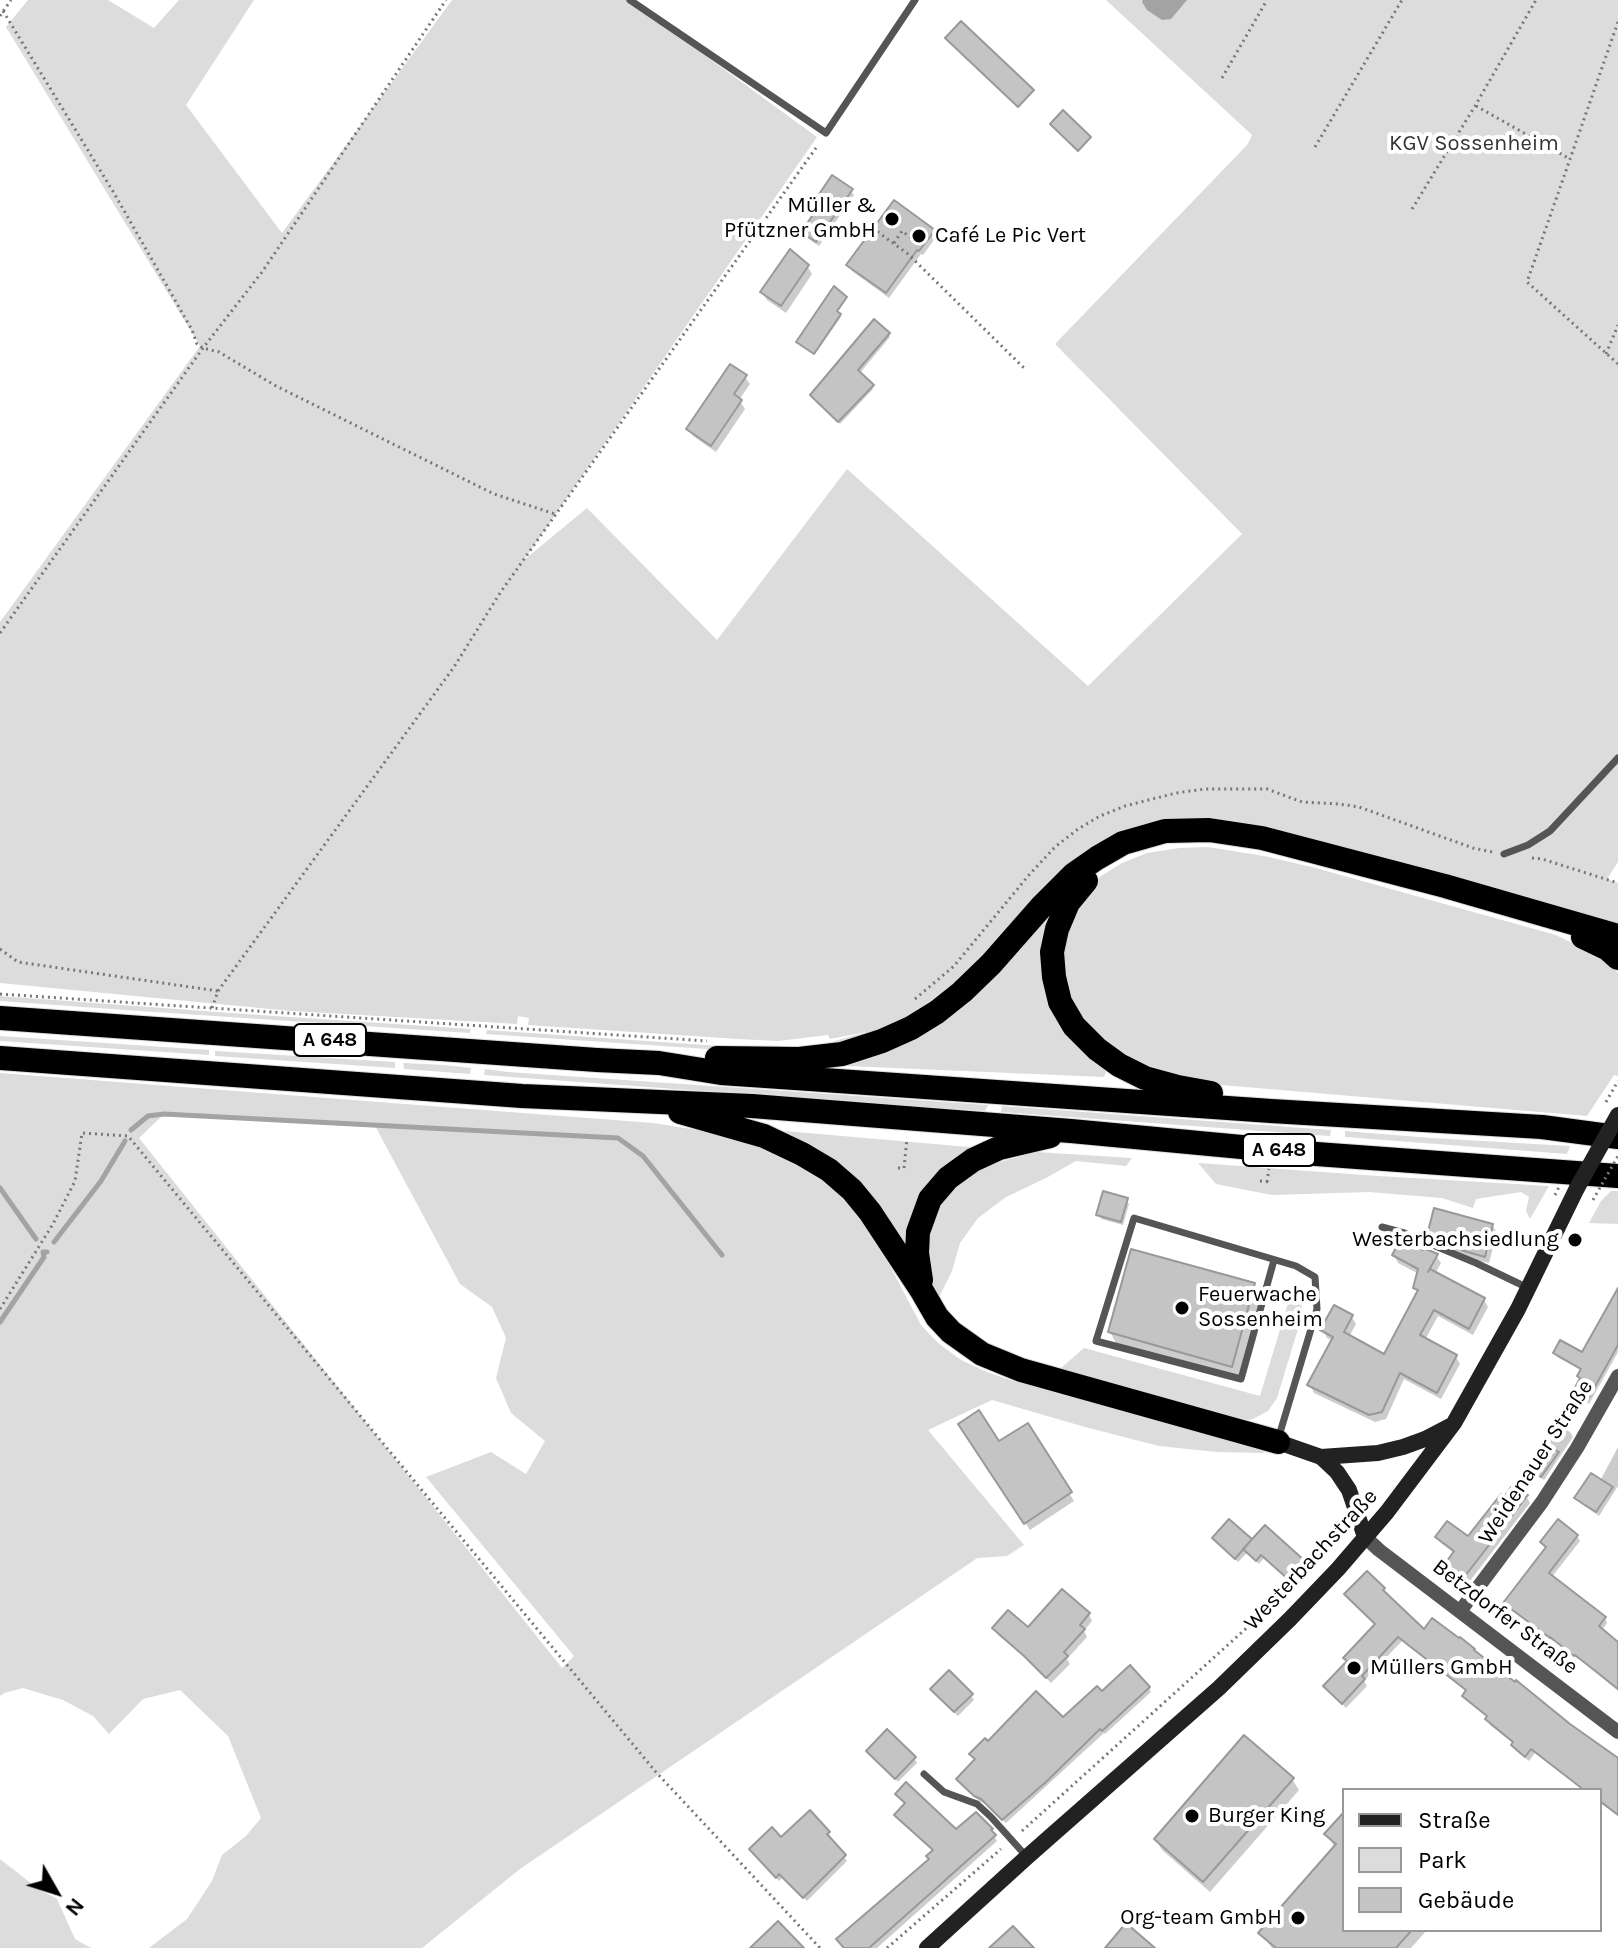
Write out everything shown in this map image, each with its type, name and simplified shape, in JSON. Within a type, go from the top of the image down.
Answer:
[{"type":"highway","points":[[659,1063],[723,1057],[799,1059],[842,1054],[892,1037],[937,1012],[962,992],[1074,874],[1123,843],[1165,831],[1209,830],[1262,838],[1618,936]]},
{"type":"highway","points":[[1271,1111],[1145,1078],[1097,1049],[1074,1026],[1060,1002],[1054,977],[1052,952],[1057,929],[1068,903],[1089,877],[1117,857],[1144,847],[1176,841],[1249,846],[1580,936],[1608,949],[1618,958]]},
{"type":"highway","name":"A 648","points":[[0,1018],[659,1063],[721,1073],[1542,1127],[1618,1137]]},
{"type":"highway","name":"A 648","points":[[0,1058],[522,1096],[752,1106],[1316,1154],[1618,1176]]},
{"type":"highway","points":[[643,1101],[764,1136],[829,1170],[852,1190],[870,1212],[937,1317],[970,1348],[1021,1370],[1278,1442]]},
{"type":"highway","points":[[922,1291],[917,1253],[918,1232],[930,1199],[948,1178],[973,1160],[999,1148],[1071,1131]]},
{"type":"main road","name":"Westerbachstraße","points":[[927,1948],[1219,1688],[1290,1619],[1416,1476],[1454,1423],[1618,1115]]},
{"type":"main road","points":[[1278,1442],[1321,1457],[1378,1453],[1425,1439],[1454,1423]]},
{"type":"main road","points":[[1321,1457],[1344,1480],[1365,1537]]},
{"type":"street","name":"Weidenauer Straße","points":[[1461,1610],[1542,1502],[1617,1379]]},
{"type":"street","name":"Betzdorfer Straße","points":[[1365,1537],[1618,1732]]},
{"type":"lane","points":[[630,0],[826,133],[915,0]]},
{"type":"lane","points":[[1504,854],[1528,845],[1550,831],[1618,758]]},
{"type":"lane","points":[[1274,1260],[1241,1379],[1096,1341],[1134,1218],[1296,1266],[1315,1277],[1317,1309],[1278,1442]]},
{"type":"lane","points":[[1382,1227],[1476,1263],[1528,1288]]},
{"type":"lane","points":[[924,1774],[944,1792],[977,1804],[1027,1857]]},
{"type":"path","points":[[0,16],[11,0]]},
{"type":"path","points":[[0,633],[203,348],[262,272],[446,0]]},
{"type":"path","points":[[1222,78],[1267,0]]},
{"type":"path","points":[[1315,147],[1402,0]]},
{"type":"path","points":[[1412,209],[1536,0]]},
{"type":"path","points":[[3,11],[114,193],[197,344],[219,352],[276,386],[494,494],[555,514]]},
{"type":"path","points":[[1618,22],[1527,282],[1618,364]]},
{"type":"path","points":[[1475,106],[1570,159]]},
{"type":"path","points":[[212,1008],[218,991],[454,667],[555,514],[826,133]]},
{"type":"path","points":[[863,221],[908,254],[1024,368]]},
{"type":"path","points":[[894,243],[902,231],[917,242]]},
{"type":"path","points":[[1606,354],[1618,325]]},
{"type":"path","points":[[909,1003],[954,966],[1055,847],[1100,816],[1176,793],[1205,789],[1267,789],[1302,802],[1359,807],[1473,848],[1542,859],[1618,883]]},
{"type":"path","points":[[0,949],[18,962],[218,991]]},
{"type":"path","points":[[0,994],[714,1041]]},
{"type":"path","points":[[1604,1104],[1618,1081]]},
{"type":"path","points":[[898,1168],[904,1168],[909,1118]]},
{"type":"path","points":[[0,1309],[53,1224],[75,1181],[82,1133],[128,1136],[655,1771],[820,1948]]},
{"type":"path","points":[[1593,1200],[1618,1156]]},
{"type":"path","points":[[1260,1181],[1271,1182]]},
{"type":"path","points":[[887,1948],[1012,1840],[1272,1605],[1324,1545]]},
{"type":"green space","name":"KGV Sossenheim","points":[[28,0],[108,0],[154,28],[179,0],[254,0],[186,105],[282,233],[452,0],[629,0],[817,137],[524,560],[587,508],[717,640],[847,469],[1088,686],[1242,534],[1055,344],[1248,144],[1252,135],[1106,0],[1618,0],[1618,862],[1607,879],[1618,883],[1618,925],[1257,830],[1128,833],[959,983],[924,1010],[882,1032],[840,1046],[766,1053],[486,1034],[487,1030],[763,1049],[821,1045],[866,1032],[830,1039],[828,1035],[778,1041],[738,1039],[528,1025],[529,1018],[518,1016],[517,1024],[291,1011],[0,983],[0,622],[200,346],[6,27]]},
{"type":"green space","points":[[1208,847],[1312,867],[1556,935],[1582,948],[1618,973],[1618,1076],[1614,1075],[1587,1116],[1198,1083],[1121,1058],[1076,1012],[1064,977],[1064,932],[1087,890],[1101,876],[1122,863],[1147,853]]},
{"type":"green space","points":[[1050,912],[1044,947],[1106,1072],[1104,1077],[847,1066],[852,1060],[900,1044],[934,1028],[964,1004]]},
{"type":"green space","points":[[0,996],[471,1029],[470,1033],[139,1011],[0,1001]]},
{"type":"green space","points":[[0,1036],[209,1050],[209,1055],[0,1041]]},
{"type":"green space","points":[[215,1051],[395,1062],[395,1068],[215,1056]]},
{"type":"green space","points":[[403,1063],[471,1068],[470,1074],[404,1069]]},
{"type":"green space","points":[[485,1069],[988,1105],[985,1111],[852,1102],[484,1075]]},
{"type":"green space","points":[[0,1073],[653,1123],[742,1137],[786,1155],[821,1178],[844,1199],[863,1222],[890,1266],[921,1325],[961,1360],[1016,1382],[1259,1447],[1265,1453],[1159,1446],[992,1400],[928,1430],[1024,1545],[1007,1556],[977,1558],[520,1869],[422,1948],[149,1948],[187,1919],[212,1881],[222,1855],[246,1836],[261,1818],[228,1736],[180,1690],[143,1699],[109,1734],[93,1716],[63,1700],[23,1688],[0,1696]],"holes":[[[164,1114],[374,1124],[460,1284],[492,1307],[506,1338],[496,1378],[511,1413],[545,1441],[526,1474],[491,1452],[426,1477],[574,1656],[562,1668],[139,1138]]]},
{"type":"green space","points":[[1002,1106],[1331,1130],[1330,1136],[1001,1112]]},
{"type":"green space","points":[[785,1131],[980,1148],[926,1189],[909,1219],[907,1252]]},
{"type":"green space","points":[[1345,1131],[1570,1146],[1567,1154],[1345,1137]]},
{"type":"green space","points":[[1037,1152],[1132,1158],[1126,1166],[1076,1161],[1006,1197],[978,1218],[960,1243],[952,1271],[937,1301],[927,1271],[930,1222],[942,1200],[963,1179],[992,1164]]},
{"type":"green space","points":[[1198,1163],[1549,1186],[1530,1219],[1526,1211],[1529,1197],[1521,1192],[1476,1199],[1473,1208],[1442,1198],[1369,1192],[1272,1195],[1216,1184]]},
{"type":"green space","points":[[1611,1191],[1618,1191],[1618,1224],[1589,1223],[1601,1201]]},
{"type":"green space","points":[[1291,1293],[1299,1299],[1302,1316],[1277,1398],[1268,1411],[1253,1419],[1247,1420],[1060,1369],[1084,1348],[1260,1396]]},
{"type":"green space","points":[[0,1859],[37,1888],[57,1899],[75,1939],[91,1948],[0,1948]]},
{"type":"shaded area","points":[[1143,0],[1187,0],[1171,19],[1162,20],[1147,10]]},
{"type":"building","points":[[961,21],[1034,90],[1018,107],[945,38]]},
{"type":"building","points":[[1063,110],[1091,137],[1078,151],[1050,124]]},
{"type":"building","points":[[832,175],[853,189],[816,242],[801,232],[812,216],[807,212]]},
{"type":"building","points":[[894,200],[935,230],[886,293],[846,265]]},
{"type":"building","points":[[790,249],[809,265],[781,306],[760,292]]},
{"type":"building","points":[[834,286],[847,297],[837,311],[841,314],[814,354],[796,342]]},
{"type":"building","points":[[874,319],[890,333],[858,370],[874,385],[838,422],[810,395]]},
{"type":"building","points":[[730,364],[747,375],[734,394],[742,400],[711,446],[686,429]]},
{"type":"building","points":[[1103,1191],[1128,1198],[1121,1222],[1096,1215]]},
{"type":"building","points":[[1434,1208],[1493,1224],[1485,1257],[1427,1235]]},
{"type":"building","points":[[1401,1239],[1438,1254],[1428,1272],[1430,1269],[1485,1298],[1469,1329],[1434,1310],[1420,1335],[1457,1355],[1437,1393],[1400,1373],[1382,1412],[1369,1415],[1307,1385],[1333,1337],[1320,1330],[1334,1305],[1353,1315],[1344,1332],[1384,1354],[1418,1290],[1413,1288],[1418,1269],[1392,1255]]},
{"type":"building","name":"Feuerwache Sossenheim","points":[[1131,1249],[1255,1283],[1232,1367],[1108,1332]]},
{"type":"building","points":[[1618,1288],[1618,1345],[1587,1401],[1572,1393],[1581,1369],[1553,1353],[1560,1340],[1582,1352]]},
{"type":"building","points":[[979,1410],[999,1441],[1028,1423],[1072,1492],[1024,1524],[958,1424]]},
{"type":"building","points":[[1542,1442],[1559,1452],[1541,1477],[1527,1468]]},
{"type":"building","points":[[1591,1473],[1613,1487],[1596,1512],[1574,1498]]},
{"type":"building","points":[[1513,1484],[1528,1495],[1458,1585],[1440,1571],[1454,1551],[1435,1537],[1447,1521],[1468,1536],[1501,1494],[1504,1497]]},
{"type":"building","points":[[1229,1519],[1252,1539],[1235,1559],[1212,1538]]},
{"type":"building","points":[[1558,1519],[1578,1535],[1549,1573],[1606,1617],[1599,1626],[1618,1642],[1618,1689],[1503,1603],[1546,1547],[1540,1542]]},
{"type":"building","points":[[1265,1525],[1305,1561],[1289,1580],[1261,1555],[1256,1561],[1243,1549]]},
{"type":"building","points":[[1367,1571],[1424,1629],[1432,1618],[1618,1758],[1618,1815],[1602,1803],[1602,1788],[1581,1788],[1531,1749],[1525,1757],[1511,1745],[1513,1742],[1485,1719],[1487,1716],[1462,1696],[1466,1690],[1398,1637],[1362,1676],[1365,1679],[1342,1704],[1323,1686],[1347,1661],[1343,1658],[1375,1624],[1344,1594]]},
{"type":"building","points":[[1062,1589],[1090,1613],[1080,1625],[1085,1629],[1064,1652],[1068,1656],[1046,1678],[992,1628],[1008,1610],[1028,1627]]},
{"type":"building","points":[[1130,1665],[1150,1687],[1002,1820],[956,1779],[975,1759],[969,1754],[985,1738],[988,1741],[1036,1691],[1063,1717],[1097,1686],[1102,1691]]},
{"type":"building","points":[[949,1670],[973,1694],[954,1712],[930,1689]]},
{"type":"building","points":[[887,1729],[916,1757],[895,1779],[866,1751]]},
{"type":"building","points":[[1244,1735],[1294,1778],[1203,1882],[1154,1839]]},
{"type":"building","points":[[906,1782],[956,1829],[976,1812],[996,1835],[869,1948],[844,1948],[836,1939],[929,1859],[926,1856],[933,1850],[894,1815],[905,1803],[895,1794]]},
{"type":"building","points":[[810,1810],[846,1855],[803,1898],[779,1874],[776,1878],[749,1849],[772,1827],[781,1837]]},
{"type":"building","points":[[1342,1814],[1342,1932],[1410,1932],[1396,1948],[1276,1948],[1258,1933],[1336,1844],[1324,1834]]},
{"type":"building","points":[[778,1921],[804,1948],[750,1948]]},
{"type":"building","points":[[1126,1923],[1155,1948],[1105,1948]]},
{"type":"building","points":[[1013,1926],[1034,1948],[989,1948]]},
{"type":"waterway","points":[[131,1130],[148,1116],[164,1114],[618,1138],[643,1156],[722,1255]]},
{"type":"waterway","points":[[54,1242],[101,1181],[125,1141]]},
{"type":"waterway","points":[[0,1188],[36,1239]]},
{"type":"waterway","points":[[0,1322],[44,1257],[43,1252],[47,1252]]},
{"type":"place","name":"Müller & Pfützner GmbH","points":[[892,219]]},
{"type":"place","name":"Café Le Pic Vert","points":[[919,236]]},
{"type":"place","name":"Westerbachsiedlung","points":[[1575,1240]]},
{"type":"place","name":"Feuerwache Sossenheim","points":[[1182,1308]]},
{"type":"place","name":"Müllers GmbH","points":[[1354,1668]]},
{"type":"place","name":"Burger King","points":[[1192,1816]]},
{"type":"place","name":"Org-team GmbH","points":[[1298,1918]]}]
